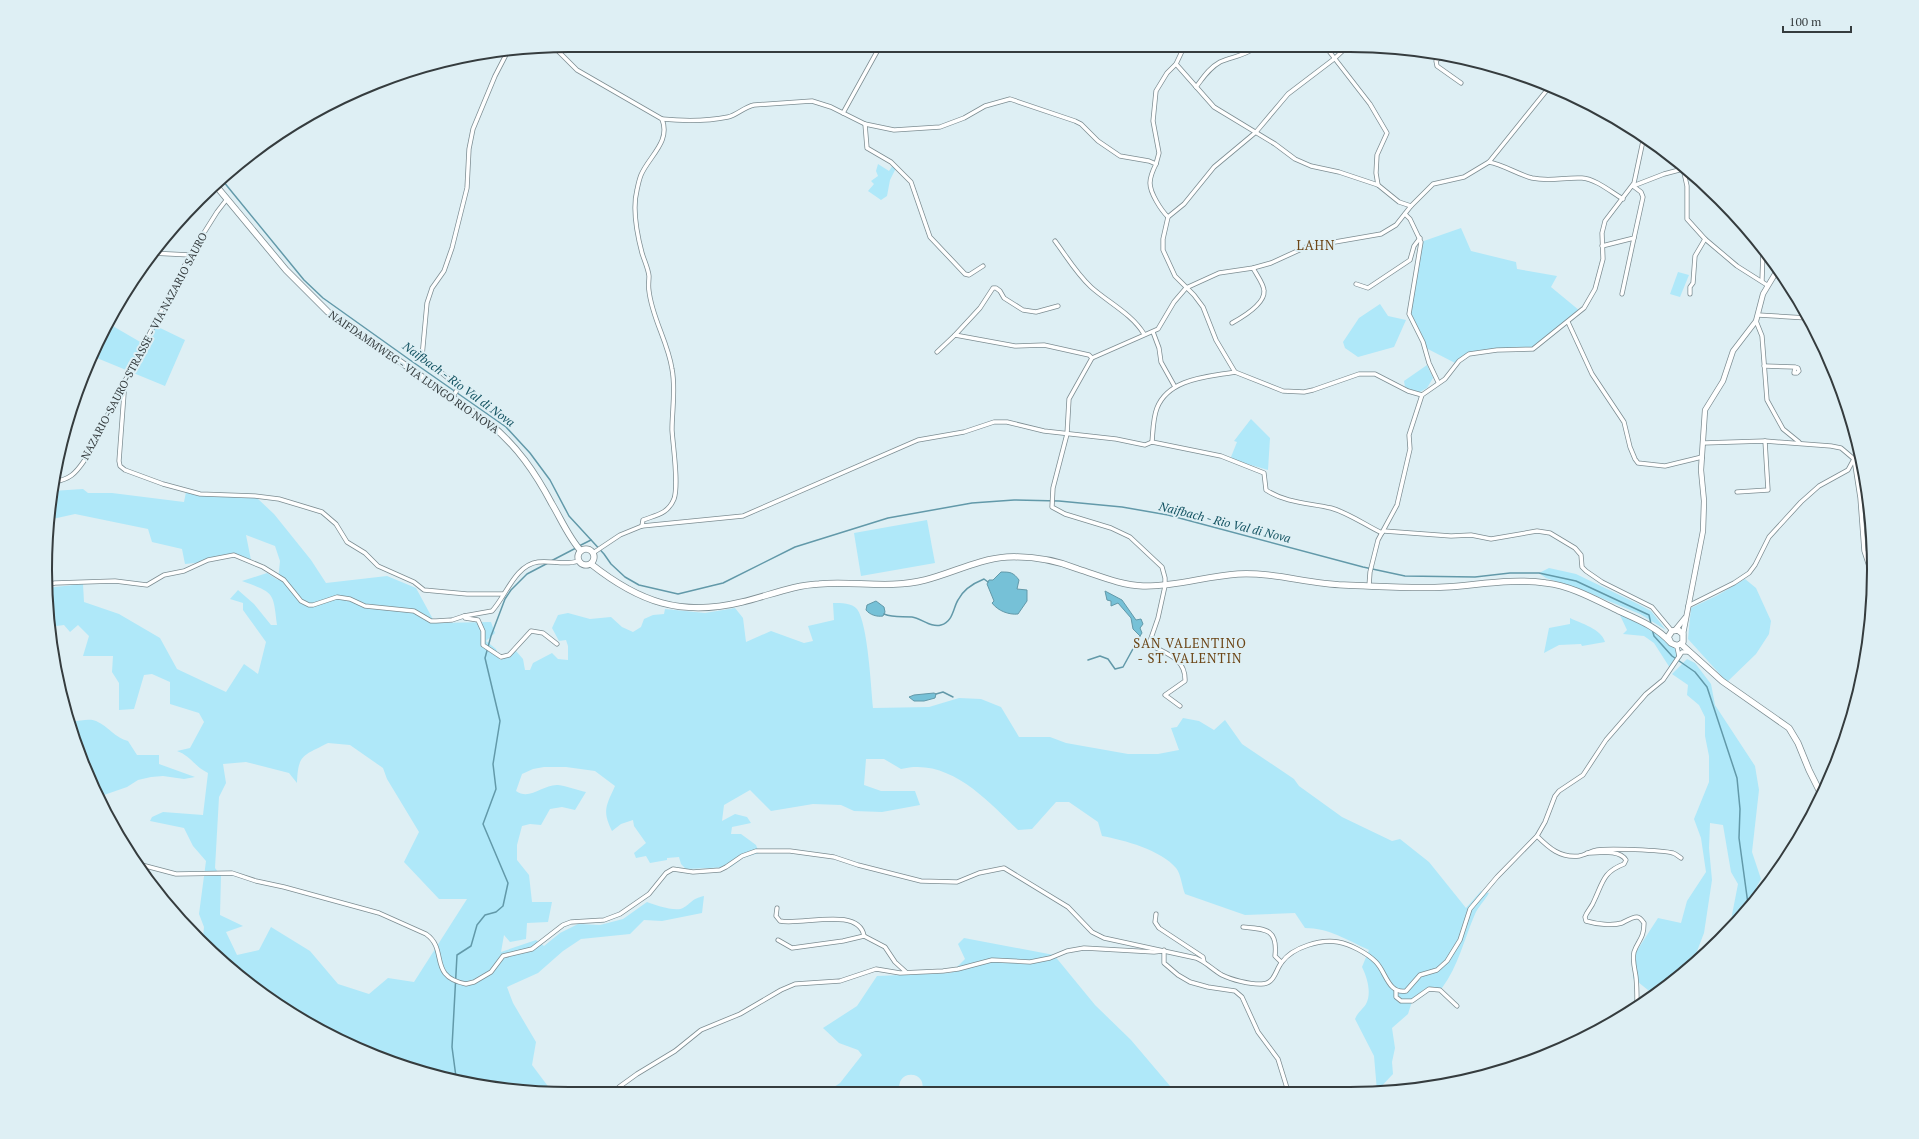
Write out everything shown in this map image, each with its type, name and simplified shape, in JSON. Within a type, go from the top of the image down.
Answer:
[{"type":"main road","name":"NAIFDAMMWEG - VIA LUNGO RIO NOVA","points":[[219,189],[286,270],[328,312],[453,397],[507,438],[521,453],[538,478],[579,548]]},
{"type":"main road","points":[[591,564],[595,552],[579,548],[578,561],[584,565],[591,564],[610,579],[639,595],[670,605],[705,608],[721,606],[811,585],[906,583],[925,580],[975,563],[1002,558],[1036,557],[1078,568],[1104,578],[1129,584],[1165,586],[1229,575],[1256,574],[1341,585],[1369,586],[1443,587],[1544,582],[1574,590],[1644,622],[1659,630],[1671,643]]},
{"type":"main road","points":[[1659,630],[1673,631],[1683,639],[1693,654],[1722,681],[1789,728],[1798,743],[1818,789]]},
{"type":"main road","points":[[1671,643],[1668,637],[1673,631]]},
{"type":"main road","points":[[1671,643],[1683,639]]},
{"type":"street","points":[[559,52],[577,70],[662,119],[673,120],[728,117],[746,107],[754,105],[812,101],[844,113],[865,124],[894,130],[940,127],[964,118],[985,106],[1010,99],[1075,120],[1098,141],[1120,156],[1149,161],[1156,164]]},
{"type":"street","points":[[844,113],[877,52]]},
{"type":"street","points":[[1168,217],[1164,213],[1150,186],[1151,175],[1159,153],[1153,121],[1156,91],[1167,73],[1176,64],[1182,52]]},
{"type":"street","points":[[1196,87],[1209,70],[1222,62],[1241,56],[1248,52]]},
{"type":"street","points":[[1329,52],[1370,104],[1387,133],[1377,155],[1376,173],[1378,185]]},
{"type":"street","points":[[1235,372],[1216,340],[1203,307],[1170,268],[1163,250],[1163,239],[1168,217],[1184,204],[1214,167],[1256,132],[1288,94],[1342,52]]},
{"type":"street","points":[[453,397],[459,387],[422,357],[427,303],[432,288],[444,271],[452,248],[467,188],[469,149],[473,129],[494,76],[506,56]]},
{"type":"street","points":[[1437,60],[1436,61],[1437,66],[1461,83]]},
{"type":"street","points":[[1176,64],[1214,107],[1256,132],[1299,161],[1378,185],[1399,202],[1411,206]]},
{"type":"street","points":[[1180,706],[1165,695],[1185,681],[1185,674],[1180,661],[1149,644],[1158,618],[1165,586],[1165,578],[1162,567],[1130,537],[1111,528],[1086,521],[1054,509],[1051,502],[1067,434],[1069,399],[1092,358],[1144,334],[1153,332],[1158,328],[1174,302],[1186,288],[1219,273],[1253,268],[1271,263],[1306,246],[1381,234],[1396,225],[1411,206],[1433,184],[1464,177],[1489,162],[1546,90]]},
{"type":"street","points":[[642,526],[644,520],[664,513],[671,505],[676,492],[672,428],[672,370],[667,347],[652,306],[648,290],[649,275],[637,236],[636,220],[636,192],[641,174],[654,157],[664,138],[664,125],[662,119]]},
{"type":"street","points":[[865,124],[867,148],[891,162],[911,182],[930,237],[965,274],[969,275],[983,266]]},
{"type":"street","points":[[1369,586],[1370,572],[1378,540],[1397,505],[1410,450],[1409,435],[1422,395],[1438,382],[1445,379],[1459,361],[1469,354],[1498,350],[1533,349],[1584,308],[1595,289],[1603,259],[1602,233],[1604,221],[1633,186],[1642,143]]},
{"type":"street","points":[[1489,162],[1503,165],[1532,178],[1549,180],[1582,178],[1623,199]]},
{"type":"street","points":[[1633,186],[1679,170]]},
{"type":"street","points":[[1684,175],[1687,186],[1687,218],[1705,239],[1737,266],[1767,285]]},
{"type":"street","points":[[1622,294],[1643,197],[1641,192],[1633,186]]},
{"type":"street","name":"NAZARIO-SAURO-STRASSE - VIA NAZARIO SAURO","points":[[60,481],[75,474],[190,255],[227,198]]},
{"type":"street","points":[[1405,214],[1420,238],[1420,253],[1409,314],[1423,342],[1429,363],[1438,382]]},
{"type":"street","points":[[1356,284],[1368,288],[1410,260],[1416,241],[1420,238]]},
{"type":"street","points":[[1602,246],[1634,238]]},
{"type":"street","points":[[1690,294],[1690,287],[1693,283],[1695,256],[1705,239]]},
{"type":"street","points":[[1055,241],[1075,270],[1091,287],[1139,325],[1144,334]]},
{"type":"street","points":[[159,253],[190,255]]},
{"type":"street","points":[[1762,281],[1763,259]]},
{"type":"street","points":[[1232,323],[1252,311],[1263,295],[1264,290],[1253,268]]},
{"type":"street","points":[[1396,991],[1406,991],[1420,975],[1437,970],[1447,961],[1460,940],[1468,912],[1497,877],[1537,836],[1545,822],[1555,796],[1559,791],[1583,775],[1606,740],[1646,694],[1663,680],[1682,652],[1686,616],[1703,531],[1704,501],[1702,457],[1705,410],[1723,381],[1733,351],[1756,321],[1762,294],[1774,274]]},
{"type":"street","points":[[937,352],[955,336],[980,308],[993,288],[996,288],[1000,291],[1004,298],[1023,310],[1036,312],[1058,306]]},
{"type":"street","points":[[1758,315],[1802,318]]},
{"type":"street","points":[[1756,321],[1762,336],[1766,400],[1783,429],[1800,443]]},
{"type":"street","points":[[1568,322],[1592,374],[1624,422],[1630,447],[1638,462],[1665,466],[1702,457]]},
{"type":"street","points":[[1153,332],[1159,348],[1161,362],[1174,387]]},
{"type":"street","points":[[955,336],[1015,346],[1044,345],[1089,355],[1092,358]]},
{"type":"street","points":[[1764,366],[1795,367]]},
{"type":"street","points":[[1152,442],[1158,406],[1174,387],[1191,380],[1235,372],[1283,391],[1304,392],[1359,374],[1375,374],[1408,391],[1422,395]]},
{"type":"street","points":[[125,380],[119,461],[120,466],[125,470],[163,484],[200,494],[255,496],[279,499],[315,509],[330,518],[347,542],[364,553],[378,566],[414,582],[424,590],[475,595],[503,594]]},
{"type":"street","points":[[595,552],[620,535],[642,526],[743,516],[918,440],[964,432],[994,422],[1007,422],[1044,431],[1116,439],[1145,445],[1152,442],[1221,456],[1260,470],[1265,476],[1266,490],[1271,493],[1288,500],[1341,512],[1383,532],[1451,536],[1471,535],[1491,539],[1537,531],[1550,533],[1575,548],[1581,555],[1582,567],[1586,571],[1602,582],[1652,607],[1673,631],[1686,616]]},
{"type":"street","points":[[1703,442],[1765,441],[1842,448],[1854,459],[1860,498],[1864,551],[1867,559]]},
{"type":"street","points":[[1737,492],[1768,490],[1765,441]]},
{"type":"street","points":[[1688,606],[1734,583],[1749,573],[1770,537],[1801,502],[1819,486],[1848,470],[1854,459]]},
{"type":"street","points":[[52,584],[115,581],[147,585],[164,576],[184,571],[208,560],[234,556],[262,567],[284,580],[301,601],[309,605],[337,597],[350,599],[365,606],[414,611],[431,620],[452,620],[464,616],[492,611],[519,572],[527,566],[538,562],[570,564],[578,561]]},
{"type":"street","points":[[464,616],[465,618],[478,620],[483,631],[482,640],[487,648],[501,657],[509,655],[531,631],[544,633],[557,644]]},
{"type":"street","points":[[1671,643],[1677,647],[1679,656]]},
{"type":"street","points":[[1682,652],[1693,654]]},
{"type":"street","points":[[1537,836],[1556,852],[1574,856],[1596,850],[1663,851],[1681,858]]},
{"type":"street","points":[[145,866],[176,874],[232,873],[256,881],[271,883],[379,913],[426,934],[432,939],[436,947],[441,968],[448,977],[460,983],[466,984],[474,982],[491,972],[503,956],[532,949],[563,926],[571,922],[604,920],[620,914],[649,894],[666,873],[673,869],[692,872],[720,870],[749,852],[771,850],[834,856],[858,865],[921,881],[957,882],[979,873],[1004,868],[1068,907],[1092,932],[1104,938],[1186,956],[1204,962],[1226,977],[1263,984],[1274,978],[1281,962],[1295,952],[1313,944],[1329,941],[1341,943],[1374,960],[1396,991],[1396,997],[1402,1001],[1412,1001],[1429,990],[1440,990],[1457,1006]]},
{"type":"street","points":[[1587,853],[1614,853],[1623,856],[1626,860],[1624,864],[1610,870],[1603,880],[1585,917],[1586,921],[1591,923],[1619,924],[1635,917],[1640,918],[1644,923],[1642,940],[1634,952],[1637,1000]]},
{"type":"street","points":[[777,908],[776,916],[780,921],[828,919],[855,922],[863,930],[864,936]]},
{"type":"street","points":[[1156,914],[1155,922],[1159,928],[1203,957],[1204,962]]},
{"type":"street","points":[[1244,927],[1264,929],[1272,935],[1276,944],[1275,956],[1281,962]]},
{"type":"street","points":[[778,940],[792,948],[843,941],[864,936],[885,946],[895,962],[906,972]]},
{"type":"street","points":[[619,1087],[637,1074],[675,1051],[702,1030],[740,1014],[789,986],[840,981],[876,969],[906,972],[958,969],[992,960],[1030,962],[1084,948],[1154,952],[1164,950]]},
{"type":"street","points":[[1164,950],[1164,962],[1185,980],[1208,987],[1235,991],[1242,997],[1258,1032],[1278,1059],[1287,1087]]},
{"type":"shaded area","points":[[878,164],[889,171],[893,165],[896,168],[890,180],[887,196],[881,200],[868,191],[874,184],[871,181],[878,176],[876,171]]},
{"type":"shaded area","points":[[1461,228],[1471,251],[1516,262],[1517,269],[1557,276],[1551,287],[1580,311],[1533,349],[1513,349],[1469,354],[1457,364],[1424,347],[1409,314],[1421,242]]},
{"type":"shaded area","points":[[1678,272],[1689,275],[1680,297],[1670,294]]},
{"type":"shaded area","points":[[1380,304],[1388,316],[1406,320],[1394,347],[1358,357],[1345,348],[1343,342],[1359,318]]},
{"type":"shaded area","points":[[154,325],[185,340],[165,386],[97,358],[113,326],[142,343]]},
{"type":"shaded area","points":[[1427,365],[1433,378],[1427,388],[1418,393],[1405,387],[1404,381]]},
{"type":"shaded area","points":[[1251,419],[1270,438],[1268,470],[1237,461],[1231,457],[1237,442],[1234,441]]},
{"type":"shaded area","points":[[83,489],[88,493],[112,493],[184,502],[186,492],[257,498],[274,514],[311,560],[326,583],[387,576],[416,588],[435,623],[491,622],[495,633],[486,641],[496,649],[500,660],[516,651],[523,659],[525,670],[530,670],[533,663],[552,653],[558,659],[568,660],[568,646],[566,640],[559,641],[552,628],[558,615],[568,613],[590,619],[611,617],[622,627],[633,632],[641,627],[644,619],[653,615],[664,614],[665,609],[705,613],[735,608],[743,618],[746,642],[771,631],[804,643],[813,641],[808,626],[834,620],[833,603],[849,604],[857,609],[864,628],[873,708],[929,707],[959,698],[981,699],[1001,707],[1019,737],[1050,737],[1066,743],[1128,754],[1158,754],[1179,750],[1171,728],[1177,727],[1183,718],[1199,721],[1214,730],[1225,720],[1242,744],[1294,779],[1299,786],[1342,817],[1392,841],[1400,839],[1429,862],[1466,908],[1481,891],[1489,893],[1475,914],[1453,970],[1442,988],[1426,988],[1413,998],[1408,1014],[1392,1028],[1395,1048],[1392,1062],[1393,1074],[1382,1086],[1377,1086],[1374,1056],[1355,1019],[1368,1000],[1369,990],[1366,975],[1362,967],[1369,950],[1330,932],[1305,928],[1295,913],[1245,915],[1185,894],[1178,871],[1169,862],[1152,851],[1142,847],[1102,836],[1098,822],[1069,802],[1056,802],[1032,829],[1018,830],[980,794],[951,775],[935,769],[919,767],[901,769],[884,759],[866,759],[864,785],[881,791],[915,791],[920,805],[882,812],[854,811],[841,805],[813,804],[771,811],[750,790],[724,805],[722,821],[735,814],[747,817],[751,823],[732,827],[731,834],[741,834],[756,845],[759,853],[743,858],[731,867],[686,869],[681,864],[679,857],[667,858],[667,860],[650,863],[646,856],[636,858],[634,853],[646,843],[634,826],[633,820],[621,824],[612,831],[607,818],[606,808],[615,786],[595,771],[566,767],[544,767],[533,769],[522,774],[516,791],[521,794],[526,794],[552,785],[558,785],[586,792],[575,810],[562,807],[550,809],[541,825],[530,824],[522,826],[517,845],[517,860],[529,875],[532,902],[552,902],[548,922],[527,923],[526,939],[510,942],[504,935],[501,952],[536,940],[544,946],[560,933],[578,924],[600,925],[623,919],[647,902],[665,908],[680,909],[696,898],[704,896],[702,913],[662,921],[644,920],[630,934],[581,939],[563,951],[538,973],[507,987],[513,1003],[536,1042],[532,1065],[548,1086],[502,1083],[436,1069],[403,1060],[371,1048],[311,1018],[254,980],[228,959],[203,934],[204,927],[199,914],[206,861],[193,846],[184,828],[150,821],[152,817],[163,812],[203,815],[208,773],[182,753],[177,751],[190,748],[204,722],[199,713],[170,704],[170,682],[152,674],[144,675],[134,709],[119,710],[119,683],[112,672],[113,656],[83,656],[89,636],[78,625],[70,632],[64,625],[55,626],[53,587],[83,584],[84,602],[119,614],[160,638],[177,669],[226,692],[244,664],[258,674],[266,642],[243,610],[243,603],[230,599],[238,590],[254,604],[271,625],[277,625],[273,600],[267,591],[242,581],[267,573],[278,580],[280,561],[275,546],[246,535],[251,560],[234,555],[204,562],[185,564],[182,549],[152,542],[148,529],[75,514],[55,519],[58,491]],"holes":[[[328,743],[350,745],[383,768],[387,779],[419,832],[404,862],[439,899],[467,899],[414,982],[388,978],[369,994],[338,984],[310,951],[271,927],[259,950],[237,955],[226,932],[243,926],[220,915],[221,876],[215,868],[219,797],[226,783],[223,764],[246,762],[289,773],[297,783],[299,766],[304,757]]]},
{"type":"shaded area","points":[[927,520],[935,563],[861,576],[854,533]]},
{"type":"shaded area","points":[[1549,568],[1576,574],[1638,604],[1651,611],[1666,630],[1640,614],[1582,590],[1546,578],[1539,573]]},
{"type":"shaded area","points":[[1001,572],[1009,572],[1015,575],[1019,580],[1017,589],[1027,590],[1027,601],[1018,614],[1004,612],[992,603],[994,601],[987,584],[989,580],[993,580]]},
{"type":"shaded area","points":[[1745,579],[1756,588],[1771,621],[1769,634],[1756,654],[1727,682],[1688,639],[1691,608],[1718,595]]},
{"type":"shaded area","points":[[1105,591],[1122,600],[1136,620],[1141,619],[1143,624],[1140,628],[1142,633],[1140,636],[1133,629],[1131,618],[1118,603],[1111,606],[1111,601],[1107,600]]},
{"type":"shaded area","points":[[876,601],[884,607],[885,612],[883,616],[874,615],[866,610],[867,605]]},
{"type":"shaded area","points":[[1619,613],[1660,634],[1677,649],[1677,657],[1670,668],[1654,643],[1644,636],[1623,634],[1627,630]]},
{"type":"shaded area","points":[[1570,618],[1585,624],[1600,633],[1605,642],[1582,646],[1581,644],[1559,645],[1544,653],[1549,628],[1570,624]]},
{"type":"shaded area","points":[[1687,659],[1695,663],[1711,684],[1715,705],[1755,766],[1759,790],[1752,852],[1761,879],[1757,889],[1731,919],[1738,884],[1731,872],[1723,825],[1710,823],[1709,848],[1712,880],[1704,933],[1696,954],[1649,991],[1633,978],[1636,964],[1636,952],[1658,918],[1681,923],[1687,901],[1706,872],[1701,838],[1694,819],[1709,782],[1709,756],[1705,736],[1705,717],[1699,705],[1687,695],[1688,685],[1672,674]]},
{"type":"shaded area","points":[[936,694],[935,698],[924,701],[914,701],[909,697],[914,695]]},
{"type":"shaded area","points":[[94,720],[119,737],[128,741],[137,755],[159,755],[159,764],[195,777],[184,779],[163,776],[151,777],[138,780],[127,787],[104,795],[105,798],[91,768],[75,721]]},
{"type":"shaded area","points":[[964,938],[1054,955],[1095,1005],[1131,1040],[1171,1087],[923,1087],[921,1080],[917,1076],[908,1075],[901,1080],[899,1087],[834,1087],[840,1083],[862,1055],[858,1050],[839,1043],[823,1028],[857,1006],[877,976],[951,973],[965,959],[958,944]]},
{"type":"waterway","name":"Naifbach - Rio Val di Nova","points":[[225,183],[304,280],[323,298],[506,427],[530,453],[550,480],[569,516],[604,554],[611,564],[625,577],[639,585],[678,594],[723,583],[795,547],[888,518],[972,503],[1014,500],[1059,501],[1122,507],[1168,515],[1363,567],[1405,576],[1475,577],[1510,573],[1539,573],[1576,581],[1649,615],[1651,624]]},
{"type":"waterway","points":[[579,546],[591,540]]},
{"type":"waterway","points":[[551,561],[576,548]]},
{"type":"waterway","points":[[456,1074],[452,1047],[457,955],[471,946],[477,925],[485,915],[496,912],[503,906],[508,883],[483,824],[496,789],[493,764],[500,721],[485,658],[491,636],[505,599],[511,590],[527,574],[548,563]]},
{"type":"waterway","points":[[884,614],[912,617],[937,626],[941,625],[948,621],[960,596],[966,590],[984,579],[988,582]]},
{"type":"waterway","name":"Naifbach - Rio Val di Nova","points":[[1652,629],[1654,636],[1672,656],[1695,672],[1707,687],[1737,778],[1740,809],[1739,838],[1748,900]]},
{"type":"waterway","points":[[1088,660],[1100,656],[1108,659],[1115,669],[1123,667],[1140,636]]},
{"type":"waterway","points":[[936,694],[943,692],[953,697]]},
{"type":"district","name":"LAHN","points":[[1316,245]]},
{"type":"district","name":"SAN VALENTINO - ST. VALENTIN","points":[[1190,650]]}]
